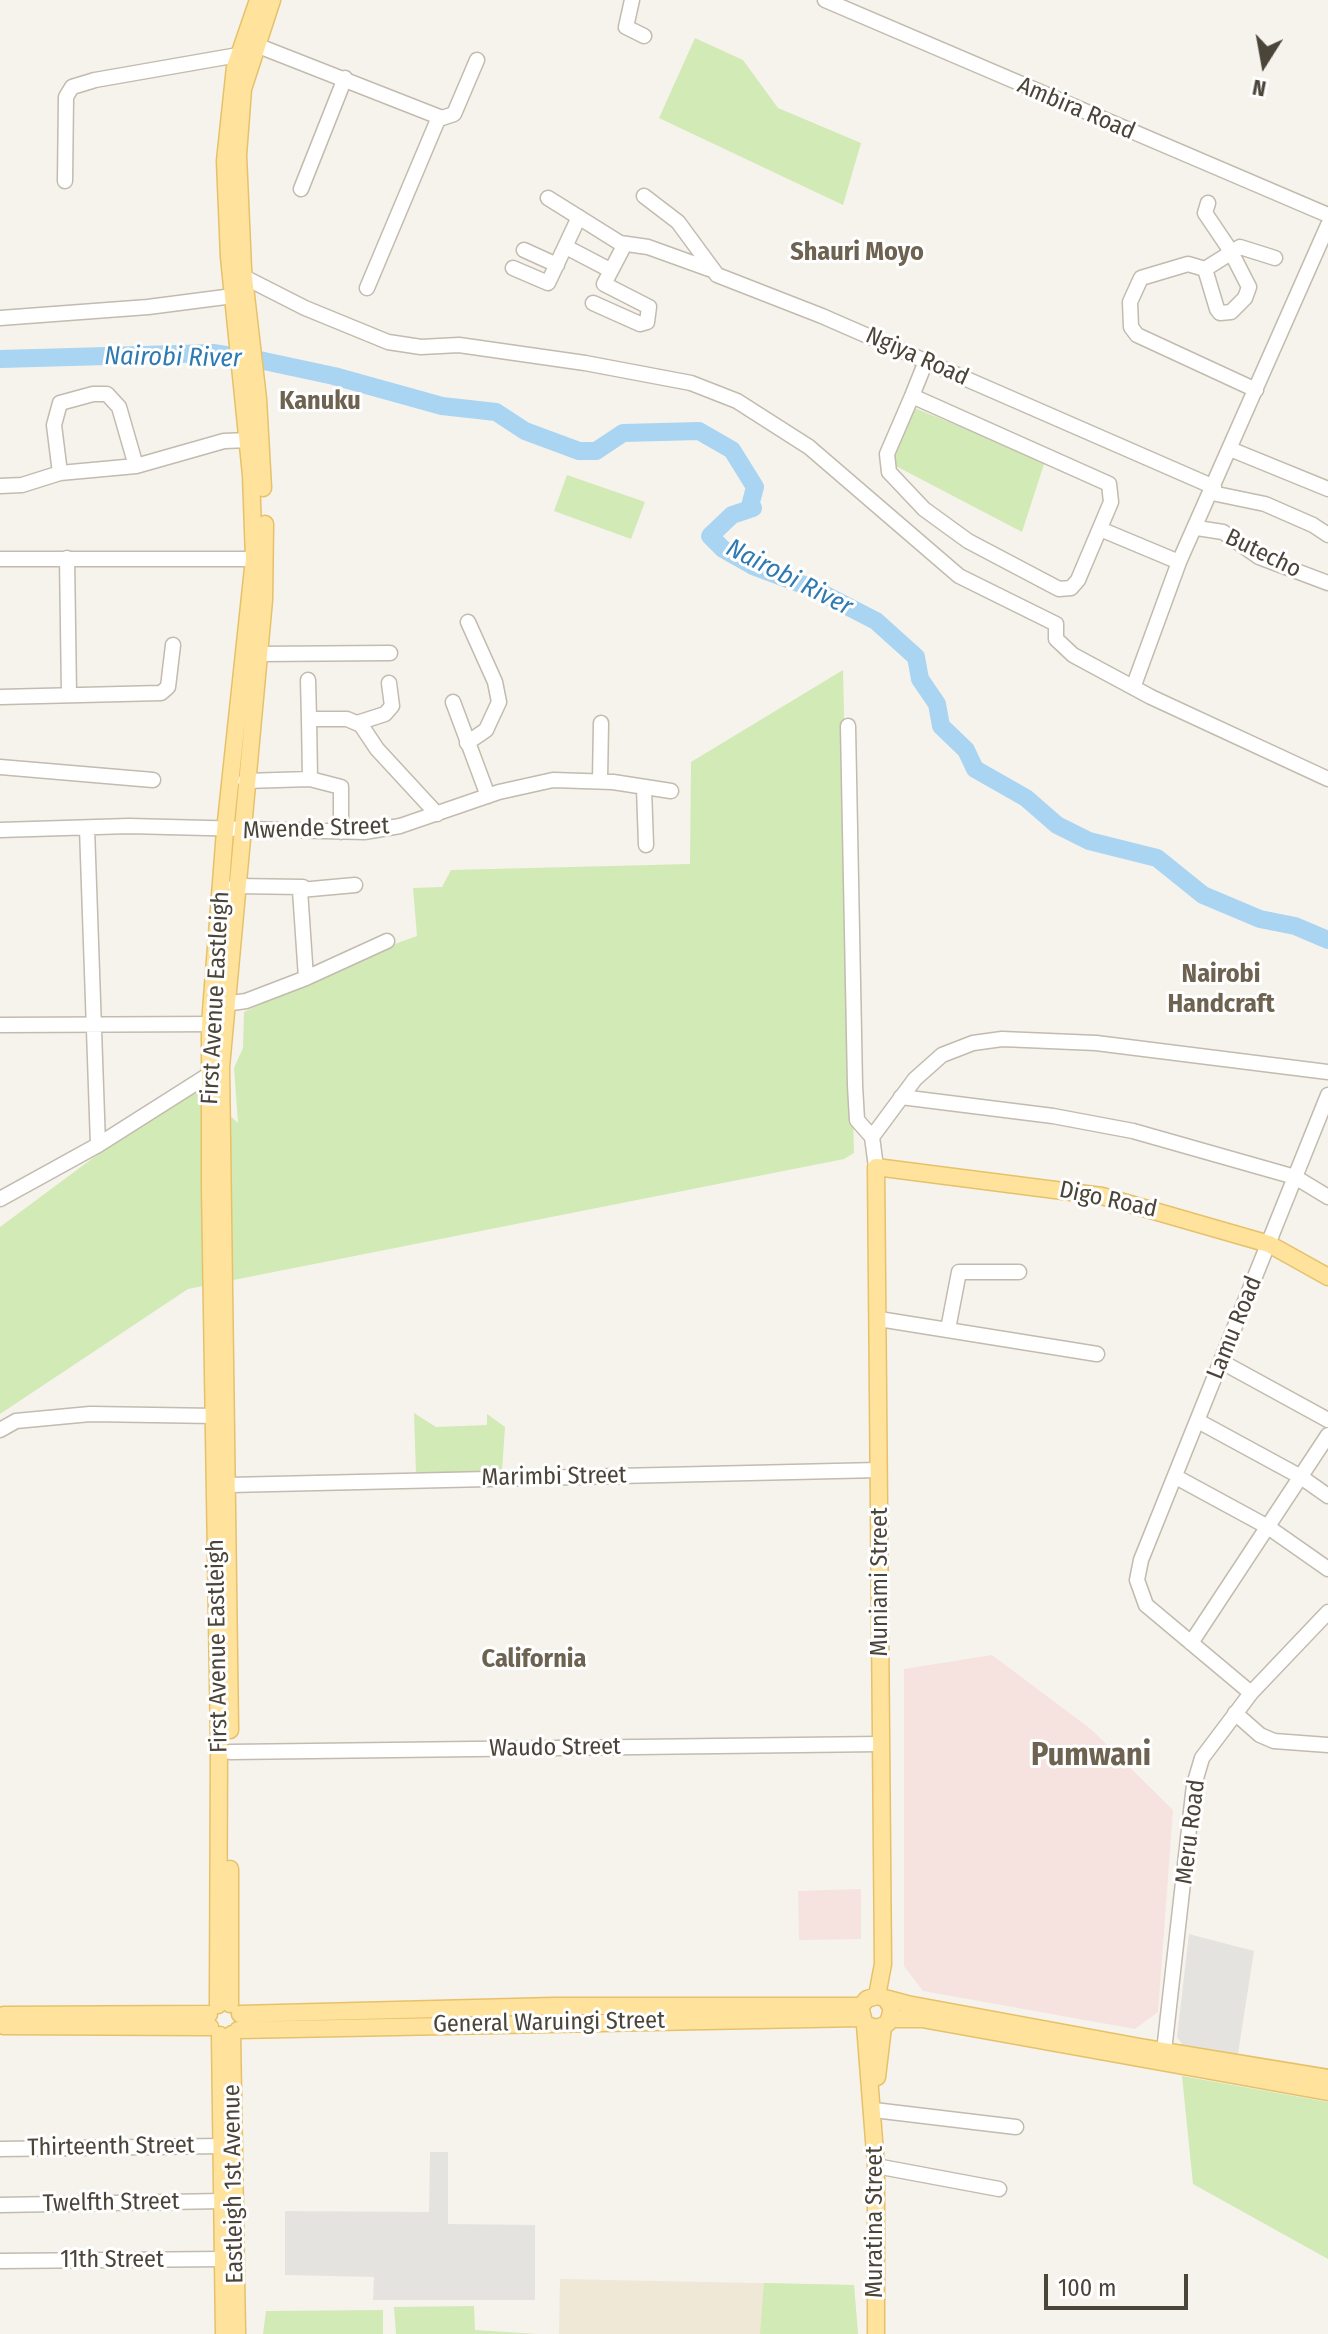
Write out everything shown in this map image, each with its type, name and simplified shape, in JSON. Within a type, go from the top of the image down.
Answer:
[{"type":"main road","name":"First Avenue Eastleigh","points":[[247,348],[233,296],[225,149],[229,95],[238,55],[258,0]]},
{"type":"main road","name":"First Avenue Eastleigh","points":[[225,2020],[230,1752],[229,1485],[217,1024],[224,1004],[235,886],[233,831],[245,781],[266,562],[247,348],[238,199],[240,116],[256,45],[272,0]]},
{"type":"main road","name":"First Avenue Eastleigh","points":[[225,2020],[210,1074],[217,1024],[254,559],[250,381]]},
{"type":"main road","name":"Digo Road","points":[[876,1167],[1102,1196],[1269,1244],[1328,1277]]},
{"type":"main road","name":"Muniami Street","points":[[876,1167],[882,1997]]},
{"type":"main road","points":[[882,1997],[892,2009],[887,2023]]},
{"type":"main road","points":[[1328,2078],[1164,2051],[882,1997],[867,1999],[862,2016],[887,2023],[934,2021],[1328,2092]]},
{"type":"main road","name":"General Waruingi Street","points":[[225,2020],[554,2006],[862,2016]]},
{"type":"main road","points":[[554,2006],[555,2024]]},
{"type":"main road","name":"General Waruingi Street","points":[[2,2021],[555,2024],[862,2016]]},
{"type":"main road","name":"Muratina Street","points":[[862,2016],[874,2110],[876,2334]]},
{"type":"main road","name":"Eastleigh 1st Avenue","points":[[224,2334],[222,2146],[225,2020]]},
{"type":"main road","name":"Eastleigh 1st Avenue","points":[[225,2020],[237,2334]]},
{"type":"main road","name":"Muratina Street","points":[[874,2110],[887,2023]]},
{"type":"street","points":[[632,0],[626,27],[644,36]]},
{"type":"street","name":"Ambira Road","points":[[825,0],[1328,215]]},
{"type":"street","points":[[256,45],[439,117],[454,114],[477,60]]},
{"type":"street","points":[[65,181],[66,97],[72,87],[86,81],[238,55]]},
{"type":"street","points":[[301,189],[345,78]]},
{"type":"street","points":[[367,288],[439,117]]},
{"type":"street","name":"Ngiya Road","points":[[644,196],[678,222],[710,269],[728,280],[926,361],[1213,490],[1265,504],[1328,535]]},
{"type":"street","points":[[548,198],[625,244],[648,247],[710,269]]},
{"type":"street","points":[[1205,269],[1217,309],[1220,313],[1231,312],[1245,298],[1249,287],[1230,250],[1205,213],[1208,203]]},
{"type":"street","points":[[513,268],[548,283],[579,217]]},
{"type":"street","points":[[1134,685],[1179,562],[1197,528],[1328,225]]},
{"type":"street","points":[[593,303],[640,324],[647,322],[649,307],[606,286],[610,270],[625,244]]},
{"type":"street","points":[[566,247],[610,270]]},
{"type":"street","points":[[1205,269],[1230,250],[1248,247],[1275,258]]},
{"type":"street","points":[[524,250],[557,265]]},
{"type":"street","points":[[1205,269],[1188,264],[1141,278],[1132,292],[1131,327],[1155,345],[1256,390]]},
{"type":"street","points":[[244,277],[305,308],[388,342],[421,347],[459,345],[585,363],[691,383],[724,395],[809,447],[959,576],[1056,624],[1056,639],[1073,655],[1157,699],[1328,779]]},
{"type":"street","points":[[0,318],[148,307],[233,296]]},
{"type":"street","points":[[912,396],[1109,484],[1111,502],[1078,580],[1071,588],[1059,589],[968,541],[924,509],[889,472],[885,462],[891,440],[926,361]]},
{"type":"street","points":[[60,473],[54,425],[60,403],[93,394],[107,394],[119,407],[136,466]]},
{"type":"street","points":[[0,486],[22,485],[60,473],[136,466],[224,441],[249,440]]},
{"type":"street","points":[[1230,449],[1328,489]]},
{"type":"street","name":"Butecho","points":[[1197,528],[1223,532],[1259,557],[1326,577]]},
{"type":"street","points":[[1100,529],[1179,562]]},
{"type":"street","points":[[67,558],[69,694]]},
{"type":"street","points":[[0,559],[254,559]]},
{"type":"street","points":[[467,743],[486,730],[499,702],[495,682],[468,622]]},
{"type":"street","points":[[0,697],[166,691],[173,645]]},
{"type":"street","points":[[258,654],[390,653]]},
{"type":"street","points":[[308,680],[310,779]]},
{"type":"street","points":[[309,719],[357,723],[385,714],[392,706],[389,683]]},
{"type":"street","points":[[453,702],[488,796]]},
{"type":"street","points":[[357,723],[437,814]]},
{"type":"street","points":[[600,781],[601,723]]},
{"type":"street","points":[[848,726],[857,1120],[872,1137],[876,1167]]},
{"type":"street","points":[[0,767],[153,780]]},
{"type":"street","points":[[245,781],[310,779],[341,787],[341,832]]},
{"type":"street","name":"Mwende Street","points":[[0,830],[87,828],[341,832],[400,826],[488,796],[553,780],[600,781],[671,791]]},
{"type":"street","points":[[644,788],[646,845]]},
{"type":"street","points":[[87,828],[91,1024],[98,1145]]},
{"type":"street","points":[[235,886],[355,885]]},
{"type":"street","points":[[303,887],[300,893],[306,978]]},
{"type":"street","points":[[224,1004],[246,1001],[306,978],[387,941]]},
{"type":"street","points":[[0,1025],[217,1024]]},
{"type":"street","points":[[872,1137],[915,1079],[942,1055],[973,1043],[1002,1039],[1127,1046],[1328,1072]]},
{"type":"street","points":[[0,1199],[98,1145],[210,1074]]},
{"type":"street","name":"Lamu Road","points":[[1191,1643],[1146,1605],[1137,1580],[1141,1560],[1328,1095]]},
{"type":"street","points":[[901,1097],[1053,1116],[1133,1131],[1295,1177],[1328,1197]]},
{"type":"street","points":[[948,1329],[959,1272],[1019,1272]]},
{"type":"street","points":[[879,1319],[1097,1354]]},
{"type":"street","points":[[1222,1362],[1328,1420]]},
{"type":"street","points":[[0,1430],[16,1421],[90,1414],[216,1416]]},
{"type":"street","points":[[1198,1421],[1301,1477],[1328,1496]]},
{"type":"street","points":[[1251,1693],[1191,1643],[1328,1435]]},
{"type":"street","name":"Marimbi Street","points":[[229,1485],[879,1470]]},
{"type":"street","points":[[1176,1477],[1268,1527],[1328,1569]]},
{"type":"street","name":"Meru Road","points":[[1164,2051],[1194,1785],[1210,1743],[1251,1693],[1326,1616]]},
{"type":"street","points":[[1235,1713],[1260,1735],[1274,1741],[1328,1745]]},
{"type":"street","name":"Waudo Street","points":[[230,1752],[880,1744]]},
{"type":"street","points":[[874,2110],[1016,2127]]},
{"type":"street","name":"Thirteenth Street","points":[[0,2149],[222,2146]]},
{"type":"street","points":[[876,2166],[999,2189]]},
{"type":"street","name":"Twelfth Street","points":[[0,2205],[223,2201]]},
{"type":"street","name":"11th Street","points":[[0,2261],[224,2259]]},
{"type":"shaded area","points":[[992,1655],[1092,1730],[1173,1810],[1158,2012],[1135,2029],[923,1991],[904,1966],[904,1669]]},
{"type":"shaded area","points":[[861,1889],[861,1939],[799,1940],[798,1891]]},
{"type":"shaded area","points":[[1189,1934],[1254,1951],[1237,2060],[1184,2047],[1177,2037]]},
{"type":"shaded area","points":[[430,2152],[448,2152],[448,2224],[535,2225],[535,2300],[373,2300],[374,2277],[285,2275],[285,2211],[429,2212]]},
{"type":"shaded area","points":[[560,2279],[854,2285],[858,2334],[559,2334]]},
{"type":"green space","points":[[695,38],[743,60],[778,108],[861,143],[843,205],[659,118]]},
{"type":"green space","points":[[912,407],[1045,461],[1022,532],[892,464]]},
{"type":"green space","points":[[567,475],[645,502],[631,539],[554,511]]},
{"type":"green space","points":[[843,670],[854,1153],[844,1159],[188,1289],[0,1414],[0,1227],[194,1083],[238,1123],[234,1068],[243,1048],[244,1012],[358,957],[417,936],[413,888],[442,887],[451,870],[690,864],[691,762]]},
{"type":"green space","points":[[414,1413],[436,1427],[487,1425],[487,1414],[505,1427],[502,1471],[416,1474]]},
{"type":"green space","points":[[1182,2076],[1328,2102],[1328,2259],[1193,2184]]},
{"type":"green space","points":[[764,2283],[854,2285],[858,2334],[760,2334]]},
{"type":"green space","points":[[474,2306],[475,2330],[537,2334],[396,2334],[394,2307]]},
{"type":"green space","points":[[383,2310],[383,2334],[263,2334],[266,2311]]},
{"type":"waterway","name":"Nairobi River","points":[[0,359],[213,353],[264,361],[334,376],[442,406],[496,412],[525,431],[579,451],[596,451],[623,433],[699,431],[732,450],[755,487],[750,506],[753,508],[732,515],[710,536],[723,549],[753,566],[812,588],[876,621],[916,657],[920,679],[937,704],[941,726],[966,750],[975,769],[1026,798],[1057,825],[1089,841],[1157,858],[1203,895],[1260,919],[1295,926],[1328,940]]},
{"type":"district","name":"Shauri Moyo","points":[[857,253]]},
{"type":"district","name":"Kanuku","points":[[320,402]]},
{"type":"district","name":"Nairobi Handcraft","points":[[1221,990]]},
{"type":"district","name":"California","points":[[534,1660]]},
{"type":"district","name":"Pumwani","points":[[1091,1756]]}]
